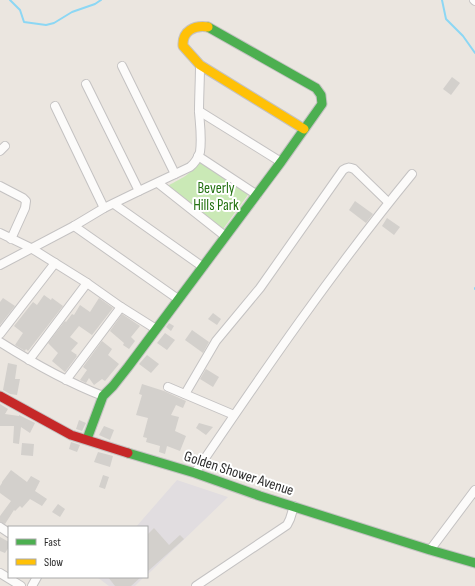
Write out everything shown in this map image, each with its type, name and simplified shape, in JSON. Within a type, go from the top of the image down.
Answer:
[{"type":"street","points":[[87,440],[103,396],[113,386],[257,195],[322,104],[323,98],[321,93],[316,88],[208,27],[200,26],[193,28],[186,34],[182,42],[183,46],[200,65],[304,129]]},
{"type":"street","points":[[0,266],[104,208],[158,183],[194,164],[200,152],[201,137],[199,111],[200,65]]},
{"type":"street","points":[[122,66],[175,174]]},
{"type":"street","points":[[86,84],[139,191]]},
{"type":"street","points":[[55,106],[104,208]]},
{"type":"street","points":[[199,111],[281,162]]},
{"type":"street","points":[[198,156],[257,195]]},
{"type":"street","points":[[185,394],[216,341],[260,288],[343,170],[348,167],[354,169],[388,202]]},
{"type":"street","points":[[195,473],[300,320],[351,250],[412,174]]},
{"type":"street","points":[[158,183],[225,236]]},
{"type":"street","points":[[0,186],[24,198],[26,201],[25,208],[11,239]]},
{"type":"street","points":[[114,204],[203,267]]},
{"type":"street","points":[[74,226],[178,299]]},
{"type":"street","points":[[0,234],[31,248],[156,329]]},
{"type":"street","points":[[0,334],[55,263]]},
{"type":"street","points":[[29,360],[87,283]]},
{"type":"street","points":[[66,380],[121,307]]},
{"type":"street","points":[[0,342],[66,380],[103,396]]},
{"type":"street","points":[[168,387],[234,415]]},
{"type":"street","name":"Golden Shower Avenue","points":[[0,396],[71,435],[195,473],[260,496],[475,563]]},
{"type":"street","points":[[430,550],[475,490]]},
{"type":"street","points":[[196,586],[281,530],[290,519],[294,506]]},
{"type":"street","points":[[8,578],[21,586]]},
{"type":"shaded area","points":[[177,480],[228,497],[148,574],[148,526],[137,526]]},
{"type":"shaded area","points":[[98,578],[143,578],[135,586],[109,586]]},
{"type":"green space","name":"Beverly Hills Park","points":[[198,159],[250,192],[223,229],[166,187],[181,179],[194,169]]},
{"type":"building","points":[[452,77],[460,83],[451,95],[443,89]]},
{"type":"building","points":[[355,201],[373,214],[366,223],[349,210]]},
{"type":"building","points":[[387,218],[400,227],[394,235],[382,226]]},
{"type":"building","points":[[44,295],[51,300],[52,298],[63,306],[28,351],[26,349],[25,351],[15,345],[23,333],[14,326],[33,302],[37,305]]},
{"type":"building","points":[[3,298],[15,306],[0,325],[0,302]]},
{"type":"building","points":[[99,298],[113,308],[92,335],[79,326],[70,337],[78,343],[71,351],[77,356],[65,372],[52,361],[58,353],[48,343],[65,321],[66,322],[72,314],[74,315],[80,305],[90,312]]},
{"type":"building","points":[[213,313],[221,319],[217,325],[208,319]]},
{"type":"building","points":[[122,314],[140,326],[131,337],[135,341],[129,349],[123,345],[124,343],[110,331]]},
{"type":"building","points":[[169,323],[174,326],[171,331],[166,327]]},
{"type":"building","points":[[192,330],[209,342],[203,353],[185,340]]},
{"type":"building","points":[[165,333],[175,340],[167,350],[157,343]]},
{"type":"building","points":[[102,341],[112,349],[108,355],[119,364],[105,381],[102,379],[94,385],[89,378],[86,383],[80,380],[87,370],[83,367]]},
{"type":"building","points":[[147,355],[159,364],[151,373],[139,364]]},
{"type":"building","points":[[8,363],[17,365],[15,379],[20,379],[17,395],[10,394],[3,390]]},
{"type":"building","points":[[206,369],[219,377],[213,387],[200,379]]},
{"type":"building","points":[[142,384],[164,391],[186,401],[183,408],[176,405],[171,415],[179,417],[175,431],[186,436],[180,451],[167,446],[165,454],[159,452],[160,446],[146,442],[147,438],[143,437],[148,418],[136,415],[142,395],[139,394]]},
{"type":"building","points":[[0,404],[8,409],[5,414],[19,415],[35,423],[30,433],[21,427],[19,444],[13,443],[14,426],[0,426]]},
{"type":"building","points":[[79,420],[86,423],[82,431],[76,429]]},
{"type":"building","points":[[199,423],[213,427],[206,435],[196,428]]},
{"type":"building","points":[[104,426],[114,430],[110,440],[99,435]]},
{"type":"building","points":[[71,442],[80,445],[77,452],[69,449]]},
{"type":"building","points":[[22,443],[34,444],[33,456],[21,455]]},
{"type":"building","points":[[98,452],[113,456],[110,467],[94,462]]},
{"type":"building","points":[[11,470],[27,482],[31,476],[40,481],[35,491],[47,499],[42,506],[30,499],[22,508],[20,506],[15,511],[14,510],[5,524],[0,522],[0,516],[11,501],[0,493],[0,486]]},
{"type":"building","points":[[103,475],[109,477],[105,489],[99,487]]},
{"type":"building","points":[[58,504],[65,509],[60,517],[52,512]]},
{"type":"building","points":[[154,528],[169,545],[180,535],[184,539],[148,571],[148,534]]},
{"type":"building","points":[[0,537],[8,541],[8,548],[5,553],[0,551]]},
{"type":"building","points":[[109,578],[140,578],[131,586],[115,586]]},
{"type":"waterway","points":[[10,0],[20,10],[24,22],[46,25],[54,23],[72,12],[95,4],[101,0]]},
{"type":"waterway","points":[[442,0],[446,19],[463,36],[475,53]]},
{"type":"traffic: fast","points":[[87,439],[103,396],[128,367],[281,162],[322,104],[321,95],[316,88],[208,27]]},
{"type":"traffic: fast","points":[[128,453],[195,473],[260,496],[430,550],[475,563]]},
{"type":"traffic: slow","points":[[208,27],[198,27],[190,30],[183,41],[183,46],[200,65],[304,129]]},
{"type":"traffic: jam","points":[[0,396],[71,435],[128,453]]}]
